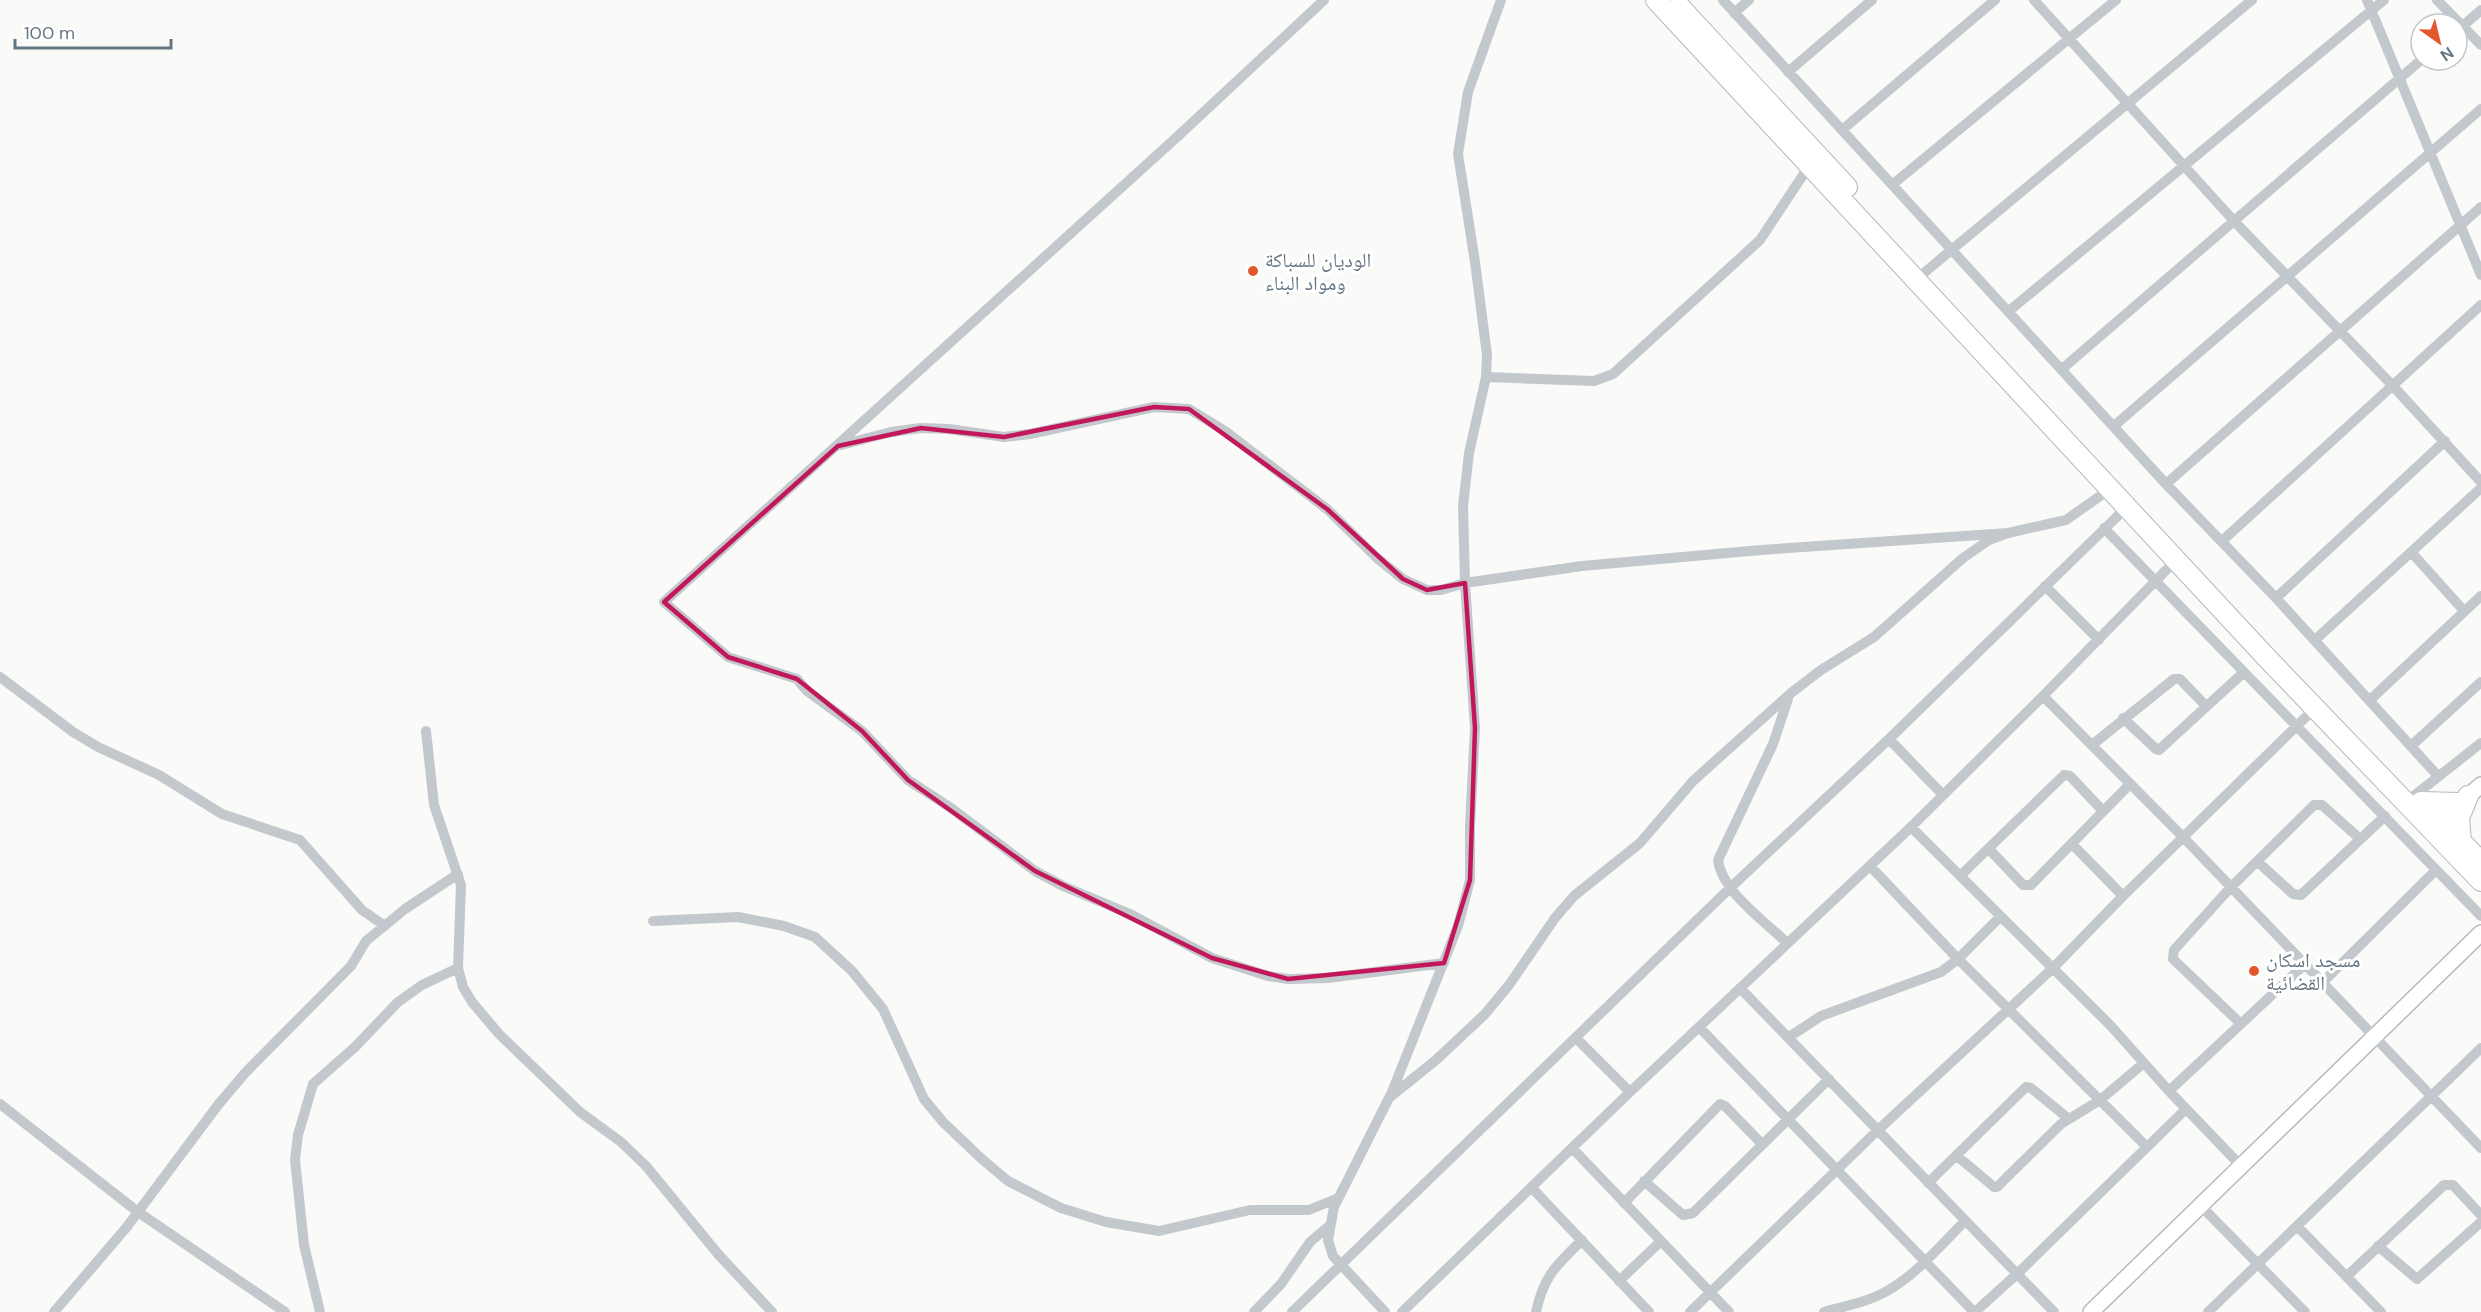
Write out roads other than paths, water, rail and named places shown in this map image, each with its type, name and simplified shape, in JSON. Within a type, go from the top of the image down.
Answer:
[{"type":"highway","points":[[1656,0],[2315,708],[2386,802],[2436,825],[2461,842],[2481,862]]},
{"type":"highway","points":[[1673,0],[2418,798],[2436,825],[2481,882]]},
{"type":"highway","points":[[2418,798],[2470,795],[2459,818],[2461,842]]},
{"type":"street","points":[[1324,0],[1177,137],[664,602],[728,657],[797,679],[807,690],[862,731],[908,780],[951,808],[1035,871],[1063,886],[1130,914],[1212,958],[1268,976],[1288,979],[1328,978],[1444,963]]},
{"type":"street","points":[[1385,1312],[1340,1265],[1330,1250],[1329,1226],[1338,1198],[1388,1099],[1444,963],[1458,926],[1470,880],[1475,728],[1465,583],[1463,506],[1469,453],[1486,377],[1486,338],[1458,154],[1468,92],[1501,0]]},
{"type":"street","points":[[1723,0],[2166,484],[2276,598],[2438,776]]},
{"type":"street","points":[[1734,13],[1749,0]]},
{"type":"street","points":[[1788,72],[1872,0]]},
{"type":"street","points":[[1842,130],[1995,0]]},
{"type":"street","points":[[2034,0],[2234,221],[2341,331],[2481,482]]},
{"type":"street","points":[[1892,185],[2116,0]]},
{"type":"street","points":[[1925,272],[2252,0]]},
{"type":"street","points":[[2009,311],[2184,165],[2369,5],[2384,0]]},
{"type":"street","points":[[2437,0],[2447,12]]},
{"type":"street","points":[[2369,5],[2481,275]]},
{"type":"street","points":[[2469,21],[2481,10]]},
{"type":"street","points":[[2469,36],[2481,45]]},
{"type":"street","points":[[2062,369],[2409,69]]},
{"type":"street","points":[[2114,426],[2481,109]]},
{"type":"street","points":[[1486,377],[1594,381],[1613,374],[1760,240],[1809,166]]},
{"type":"street","points":[[2166,484],[2481,207]]},
{"type":"street","points":[[2222,541],[2481,306]]},
{"type":"street","points":[[838,446],[891,432],[921,428],[949,429],[1004,437],[1030,434],[1154,407],[1189,409],[1225,431],[1327,509],[1377,558],[1403,579],[1428,590],[1441,590],[1465,583],[1582,566],[1761,550],[2008,533]]},
{"type":"street","points":[[2276,598],[2445,441]]},
{"type":"street","points":[[2315,640],[2481,488]]},
{"type":"street","points":[[1388,1099],[1436,1060],[1485,1014],[1509,985],[1555,918],[1574,896],[1640,843],[1693,781],[1791,693],[1821,670],[1874,637],[1975,549],[1989,540],[2008,533],[2066,520],[2110,489]]},
{"type":"street","points":[[1293,1312],[2127,507]]},
{"type":"street","points":[[2104,528],[2242,673],[2297,726],[2386,802],[2436,870],[2481,916]]},
{"type":"street","points":[[2412,553],[2464,612]]},
{"type":"street","points":[[1402,1312],[1630,1092],[1911,827],[2176,560]]},
{"type":"street","points":[[2045,586],[2099,640]]},
{"type":"street","points":[[2370,700],[2481,596]]},
{"type":"street","points":[[2123,718],[2157,750],[2242,673]]},
{"type":"street","points":[[0,677],[73,732],[98,747],[159,775],[222,814],[300,840],[362,910],[385,926]]},
{"type":"street","points":[[2092,745],[2174,679],[2180,680],[2206,706]]},
{"type":"street","points":[[2411,746],[2481,682]]},
{"type":"street","points":[[1787,943],[1730,888],[1721,872],[1719,856],[1737,823],[1773,744],[1791,693]]},
{"type":"street","points":[[2043,696],[2183,837],[2481,1148]]},
{"type":"street","points":[[1690,1312],[1878,1130],[2053,968],[2315,708]]},
{"type":"street","points":[[426,731],[434,805],[461,885],[458,968],[463,987],[483,1017],[580,1112],[621,1142],[646,1166],[718,1254],[772,1312]]},
{"type":"street","points":[[1889,739],[1943,795]]},
{"type":"street","points":[[2418,798],[2438,776],[2481,743]]},
{"type":"street","points":[[1960,876],[2064,775],[2070,776],[2103,811]]},
{"type":"street","points":[[1989,849],[2023,885],[2028,886],[2130,784]]},
{"type":"street","points":[[2436,825],[2470,795]]},
{"type":"street","points":[[2258,861],[2293,894],[2301,896],[2359,838],[2386,802]]},
{"type":"street","points":[[2241,1024],[2172,957],[2174,950],[2231,887],[2316,804],[2322,805],[2359,838]]},
{"type":"street","points":[[1911,827],[2110,1025],[2241,1166]]},
{"type":"street","points":[[2072,844],[2123,896]]},
{"type":"street","points":[[1870,866],[1958,958],[2147,1147]]},
{"type":"street","points":[[2322,983],[2436,870]]},
{"type":"street","points":[[54,1312],[138,1212],[238,1081],[351,966],[366,941],[458,874]]},
{"type":"street","points":[[653,921],[738,917],[784,926],[816,937],[852,971],[883,1009],[924,1099],[943,1122],[982,1161],[1008,1181],[1061,1208],[1106,1222],[1159,1231],[1250,1210],[1309,1210],[1338,1198]]},
{"type":"street","points":[[1789,1037],[1821,1016],[1935,975],[1958,958],[2000,917]]},
{"type":"street","points":[[2091,1312],[2481,933]]},
{"type":"street","points":[[2169,1091],[2304,965]]},
{"type":"street","points":[[320,1312],[304,1245],[295,1160],[298,1135],[313,1084],[355,1047],[398,1002],[422,986],[458,968]]},
{"type":"street","points":[[1740,988],[1964,1222],[2054,1312]]},
{"type":"street","points":[[1699,1027],[1974,1312],[2017,1274],[2186,1109]]},
{"type":"street","points":[[1576,1038],[1630,1092]]},
{"type":"street","points":[[2208,1312],[2481,1048]]},
{"type":"street","points":[[1957,1156],[1994,1187],[1997,1187],[2069,1119],[2100,1100],[2144,1063]]},
{"type":"street","points":[[1644,1181],[1683,1215],[1689,1215],[1829,1079]]},
{"type":"street","points":[[1928,1184],[2026,1087],[2031,1088],[2069,1119]]},
{"type":"street","points":[[0,1104],[138,1212],[285,1312]]},
{"type":"street","points":[[1624,1203],[1720,1104],[1725,1106],[1761,1143]]},
{"type":"street","points":[[1573,1149],[1730,1312]]},
{"type":"street","points":[[2347,1276],[2445,1185],[2453,1185],[2481,1215]]},
{"type":"street","points":[[1532,1188],[1649,1312]]},
{"type":"street","points":[[2201,1206],[2305,1312]]},
{"type":"street","points":[[1824,1312],[1867,1300],[1888,1291],[1925,1260],[1964,1222]]},
{"type":"street","points":[[2378,1246],[2417,1278],[2481,1222]]},
{"type":"street","points":[[1254,1312],[1281,1284],[1310,1242],[1329,1226]]},
{"type":"street","points":[[2297,1226],[2381,1312]]},
{"type":"street","points":[[1536,1312],[1546,1279],[1582,1240]]},
{"type":"street","points":[[1619,1281],[1661,1241]]},
{"type":"place","name":"الوديان للسباكة ومواد البناء","points":[[1253,271]]},
{"type":"place","name":"مسجد اسكان القضائية","points":[[2254,971]]}]
